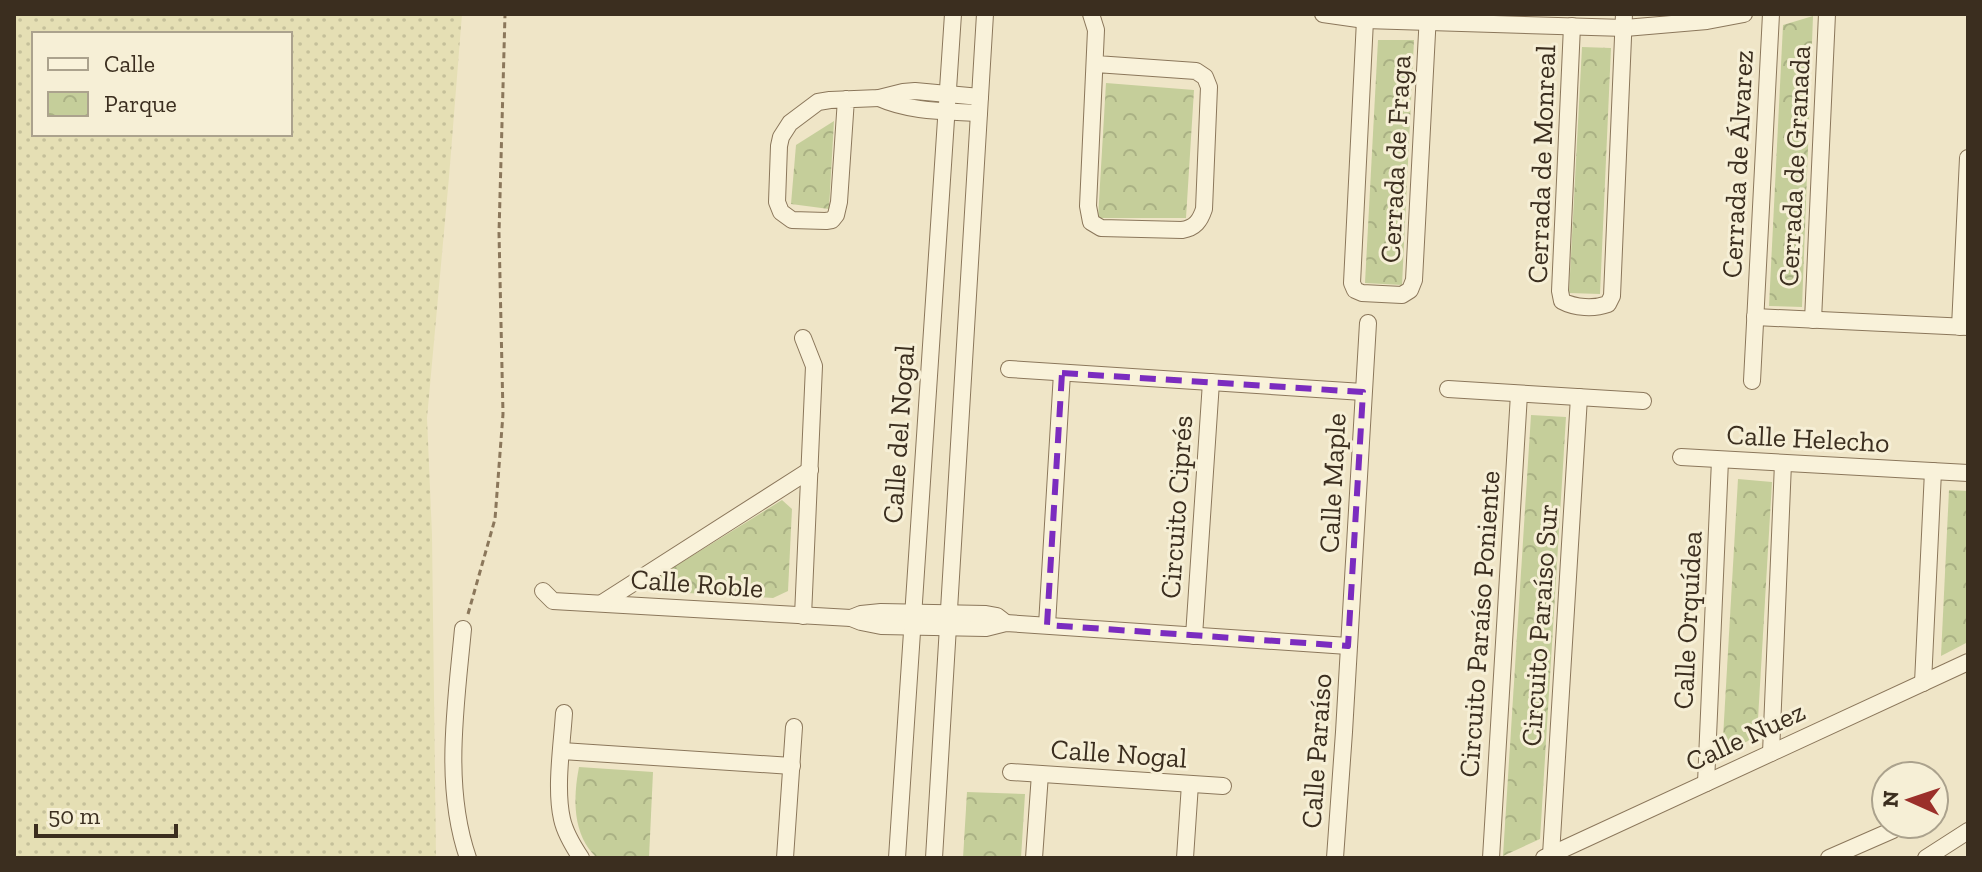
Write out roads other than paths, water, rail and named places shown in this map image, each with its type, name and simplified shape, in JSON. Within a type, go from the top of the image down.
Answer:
[{"type":"street","name":"Calle del Nogal","points":[[897,858],[953,14]]},
{"type":"street","points":[[934,858],[985,14]]},
{"type":"street","points":[[1096,64],[1196,71],[1205,77],[1209,87],[1204,209],[1197,224],[1190,229],[1101,228],[1091,222],[1088,206],[1096,64],[1094,22],[1106,20],[1106,14]]},
{"type":"street","points":[[1323,14],[1365,20],[1428,18],[1572,26],[1744,14]]},
{"type":"street","name":"Cerrada de Álvarez","points":[[1752,381],[1771,14]]},
{"type":"street","name":"Cerrada de Granada","points":[[1813,320],[1827,14]]},
{"type":"street","name":"Cerrada de Fraga","points":[[1365,20],[1352,283],[1355,290],[1362,293],[1402,295],[1410,290],[1414,280],[1428,18]]},
{"type":"street","name":"Cerrada de Monreal","points":[[1572,26],[1560,291],[1562,301],[1570,305],[1600,307],[1608,304],[1612,296],[1624,21]]},
{"type":"street","points":[[846,99],[836,215],[826,221],[792,220],[781,212],[777,202],[779,146],[790,123],[818,102],[846,99],[879,98],[903,92],[948,103],[979,105]]},
{"type":"street","points":[[1964,327],[1968,158]]},
{"type":"street","name":"Cerrada de Álvarez","points":[[1755,317],[1964,327]]},
{"type":"street","name":"Calle Maple","points":[[1348,646],[1368,323]]},
{"type":"street","points":[[803,338],[814,366],[803,616]]},
{"type":"street","name":"Circuito Ciprés","points":[[1009,369],[1363,392]]},
{"type":"street","points":[[1047,625],[1062,373]]},
{"type":"street","name":"Circuito Ciprés","points":[[1194,636],[1211,382]]},
{"type":"street","points":[[1448,389],[1643,401]]},
{"type":"street","name":"Circuito Paraíso Poniente","points":[[1491,858],[1519,394]]},
{"type":"street","name":"Circuito Paraíso Sur","points":[[1547,856],[1579,397]]},
{"type":"street","name":"Calle Helecho","points":[[1681,457],[1968,473]]},
{"type":"street","name":"Calle Orquídea","points":[[1706,783],[1720,460]]},
{"type":"street","points":[[1771,753],[1783,463]]},
{"type":"street","points":[[602,603],[810,470]]},
{"type":"street","points":[[1923,683],[1933,471]]},
{"type":"street","name":"Calle Roble","points":[[543,591],[553,601],[851,618],[871,612],[911,620],[949,620]]},
{"type":"street","name":"Circuito Ciprés","points":[[949,620],[986,628],[1006,623],[1047,625],[1348,646]]},
{"type":"street","points":[[463,629],[454,781],[458,822],[468,858]]},
{"type":"street","name":"Calle Paraíso","points":[[1335,858],[1348,646]]},
{"type":"street","name":"Calle Nuez","points":[[1547,856],[1968,662]]},
{"type":"street","points":[[564,713],[559,801],[562,822],[581,858]]},
{"type":"street","points":[[785,858],[794,727]]},
{"type":"street","points":[[562,751],[792,766]]},
{"type":"street","name":"Calle Nogal","points":[[1011,772],[1223,786]]},
{"type":"street","points":[[1034,858],[1040,774]]},
{"type":"street","points":[[1185,858],[1190,784]]},
{"type":"street","points":[[1926,858],[1968,831]]},
{"type":"street","points":[[1829,858],[1870,840]]}]
